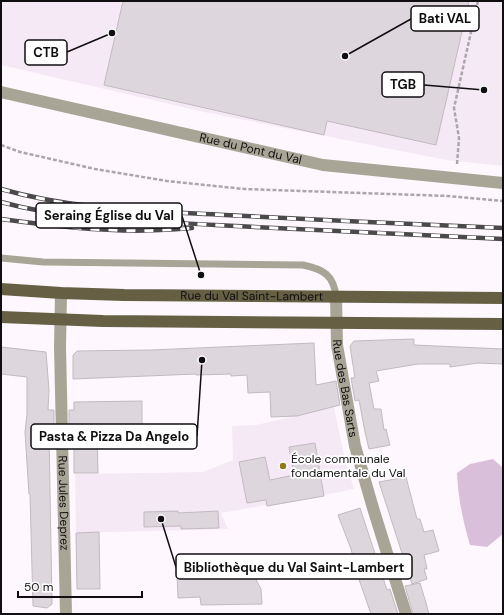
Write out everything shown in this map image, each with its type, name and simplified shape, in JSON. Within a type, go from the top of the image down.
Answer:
[{"type":"main road","name":"Rue du Val Saint-Lambert","points":[[1,289],[61,293],[503,298]]},
{"type":"main road","points":[[1,317],[60,320],[503,324]]},
{"type":"street","name":"Rue du Pont du Val","points":[[1,92],[323,165],[503,183]]},
{"type":"street","name":"Rue Jules Deprez","points":[[61,293],[60,347],[66,614]]},
{"type":"street","name":"Rue des Bas Sarts","points":[[336,297],[337,346],[357,454],[406,614]]},
{"type":"lane","points":[[1,258],[43,262],[303,266],[318,268],[326,273],[336,290],[336,297]]},
{"type":"path","points":[[448,196],[454,191],[459,138],[454,108],[478,1]]},
{"type":"path","points":[[1,145],[20,152],[95,169],[167,181],[244,188],[448,196],[503,201]]},
{"type":"shaded area","points":[[1,1],[503,1],[503,166],[446,160],[204,112],[1,65]]},
{"type":"shaded area","name":"École communale fondamentale du Val","points":[[334,407],[345,460],[354,489],[267,507],[267,505],[221,513],[228,529],[76,533],[75,474],[203,472],[233,460],[232,426],[256,425]]},
{"type":"shaded area","points":[[493,459],[503,468],[503,534],[487,547],[470,545],[461,509],[457,473],[470,464]]},
{"type":"building","points":[[123,1],[469,1],[436,145],[327,121],[324,135],[104,85]]},
{"type":"building","points":[[414,339],[414,345],[503,349],[503,364],[478,363],[450,367],[450,364],[418,364],[376,371],[379,381],[369,383],[374,409],[381,409],[384,430],[386,429],[390,445],[369,449],[359,400],[355,401],[351,378],[355,378],[350,346],[354,341]]},
{"type":"building","points":[[314,343],[316,385],[336,381],[340,405],[297,416],[271,417],[270,392],[248,393],[247,375],[231,376],[231,374],[196,374],[73,379],[73,355],[77,351],[151,350]]},
{"type":"building","points":[[1,347],[46,352],[49,390],[48,410],[54,410],[54,433],[49,433],[52,604],[47,608],[33,606],[30,494],[25,432],[27,414],[27,377],[1,374]]},
{"type":"building","points":[[142,401],[142,426],[97,428],[98,473],[74,473],[74,433],[69,433],[69,410],[74,410],[74,402]]},
{"type":"building","points":[[315,443],[324,496],[267,506],[266,500],[247,503],[239,462],[265,457],[270,480],[294,475],[289,447]]},
{"type":"building","points":[[406,477],[417,519],[420,519],[424,532],[433,530],[439,551],[424,555],[427,569],[424,569],[427,579],[412,584],[379,482]]},
{"type":"building","points":[[360,508],[387,590],[390,589],[398,614],[371,614],[354,565],[351,549],[338,515]]},
{"type":"building","points":[[178,511],[178,513],[218,511],[219,528],[181,529],[181,526],[144,527],[144,512]]},
{"type":"building","points":[[99,532],[100,589],[77,589],[76,533]]},
{"type":"building","points":[[200,572],[200,575],[253,574],[261,589],[262,604],[201,605],[200,597],[178,598],[177,573]]},
{"type":"building","points":[[420,583],[429,614],[413,614],[405,586]]},
{"type":"railway","points":[[1,189],[56,201],[112,208],[295,219],[503,228]]},
{"type":"railway","points":[[1,202],[54,213],[107,219],[503,239]]},
{"type":"railway","points":[[1,219],[57,226],[123,231],[192,228]]},
{"type":"place","name":"CTB","points":[[112,33]]},
{"type":"place","name":"Bati VAL","points":[[345,56]]},
{"type":"place","name":"TGB","points":[[484,90]]},
{"type":"place","name":"Seraing Église du Val","points":[[201,275]]},
{"type":"place","name":"Pasta & Pizza Da Angelo","points":[[202,360]]},
{"type":"place","name":"École communale fondamentale du Val","points":[[283,466]]},
{"type":"place","name":"Bibliothèque du Val Saint-Lambert","points":[[161,519]]}]
